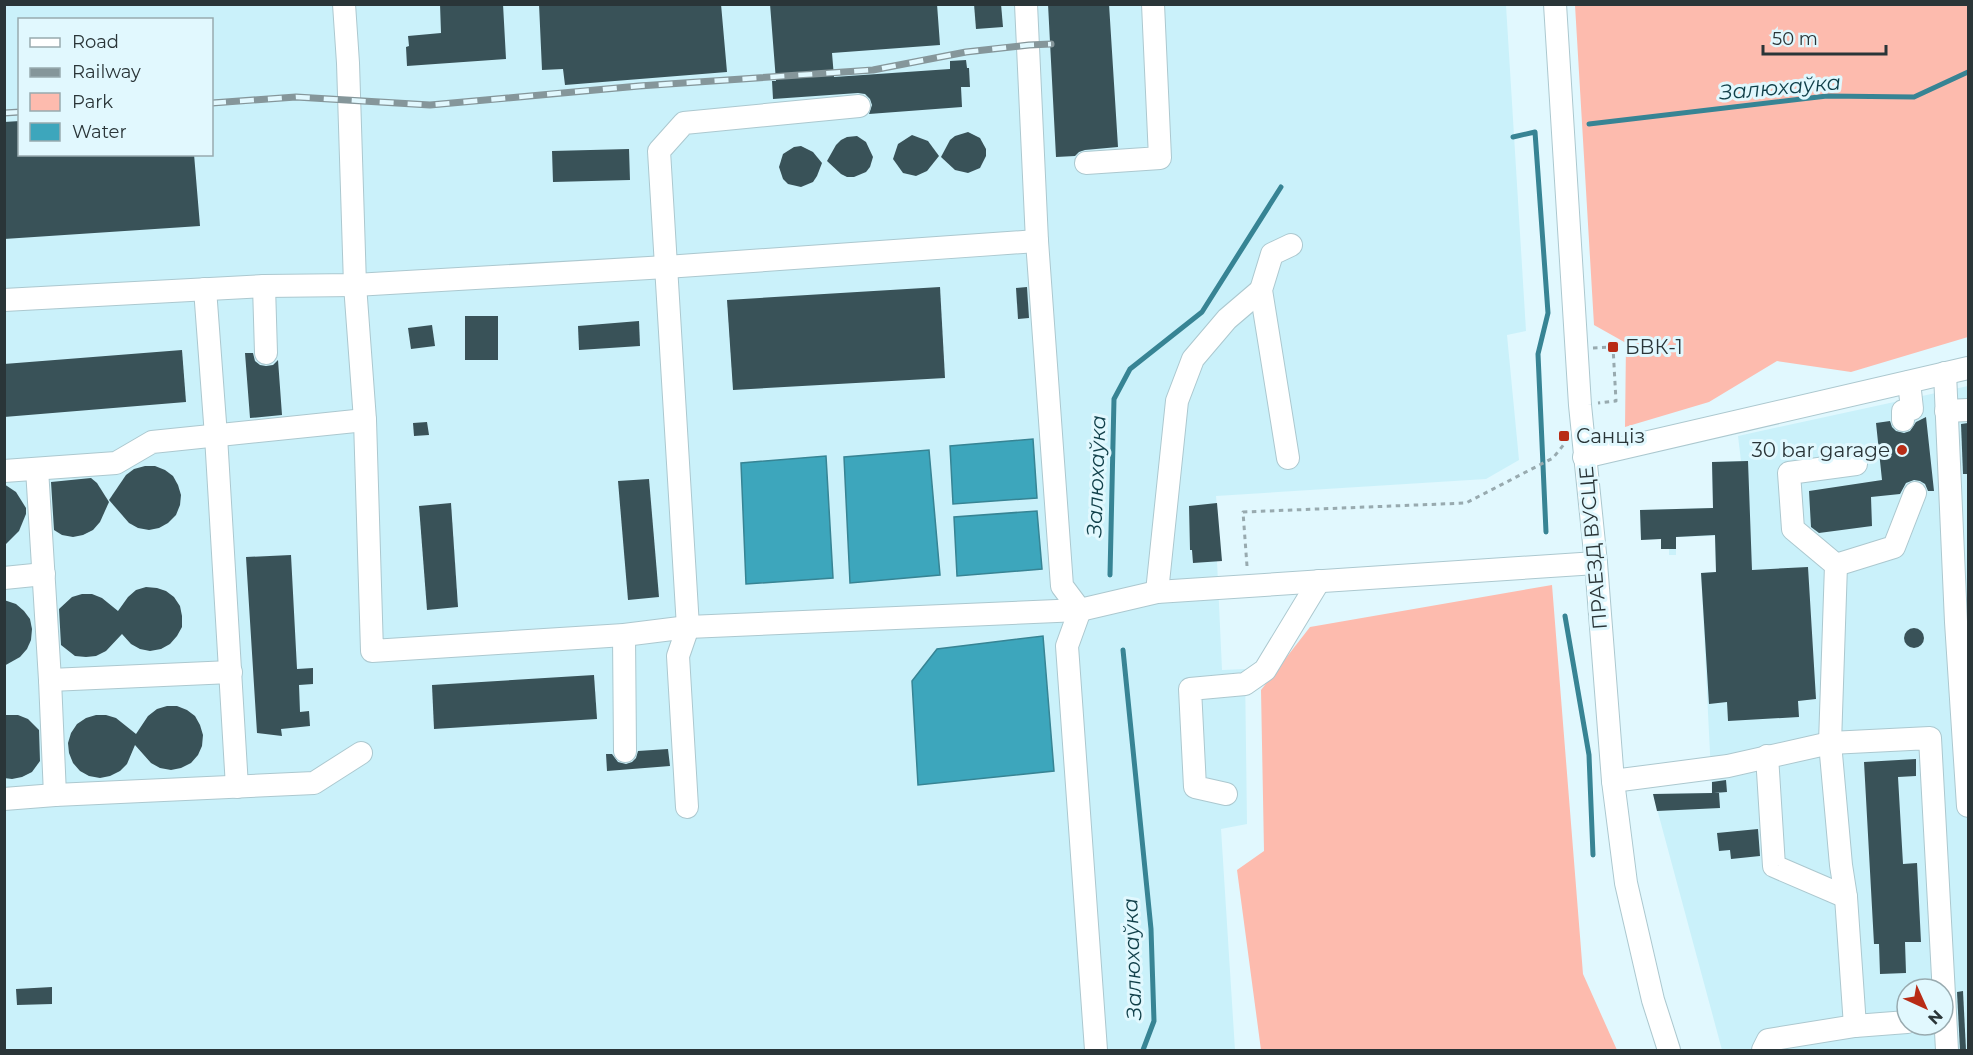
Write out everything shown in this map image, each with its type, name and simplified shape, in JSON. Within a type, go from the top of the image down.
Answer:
[{"type":"street","points":[[344,4],[356,285],[365,420],[372,651],[624,635],[688,627],[1080,610],[1157,592],[1596,563]]},
{"type":"street","points":[[1026,4],[1038,242],[1062,585],[1080,610]]},
{"type":"street","points":[[1086,164],[1160,158],[1153,4]]},
{"type":"street","name":"ПРАЕЗД ВУСЦЕ","points":[[1555,4],[1580,405],[1596,563],[1612,781],[1626,883],[1653,1000],[1669,1050]]},
{"type":"street","points":[[687,807],[678,656],[688,627],[659,151],[684,123],[859,106]]},
{"type":"street","points":[[4,300],[264,286],[356,285],[1038,242]]},
{"type":"street","points":[[1288,458],[1261,291],[1272,254],[1291,245]]},
{"type":"street","points":[[264,286],[266,353]]},
{"type":"street","points":[[205,289],[237,787]]},
{"type":"street","points":[[1157,592],[1177,401],[1193,359],[1227,319],[1261,291]]},
{"type":"street","points":[[1584,457],[1968,368]]},
{"type":"street","points":[[1945,374],[1957,411],[1968,806]]},
{"type":"street","points":[[1903,420],[1903,411],[1912,409],[1909,382]]},
{"type":"street","points":[[4,471],[116,463],[152,442],[365,420]]},
{"type":"street","points":[[1836,565],[1793,529],[1789,474],[1856,464]]},
{"type":"street","points":[[37,469],[55,795]]},
{"type":"street","points":[[1836,565],[1894,547],[1915,493]]},
{"type":"street","points":[[1836,565],[1830,743],[1846,897],[1855,1026]]},
{"type":"street","points":[[4,578],[44,574]]},
{"type":"street","points":[[1227,794],[1195,787],[1190,689],[1245,684],[1265,670],[1319,581]]},
{"type":"street","points":[[1080,610],[1067,646],[1096,1050]]},
{"type":"street","points":[[624,635],[625,751]]},
{"type":"street","points":[[50,680],[231,672]]},
{"type":"street","points":[[1612,781],[1728,766],[1830,743],[1930,738],[1942,977]]},
{"type":"street","points":[[4,799],[314,783],[361,753]]},
{"type":"street","points":[[1767,756],[1774,866],[1846,897]]},
{"type":"street","points":[[1763,1050],[1768,1040],[1855,1026],[1895,1023]]},
{"type":"path","points":[[1580,405],[1616,401],[1613,347]]},
{"type":"path","points":[[1249,586],[1243,512],[1466,502],[1553,458],[1565,444],[1564,436]]},
{"type":"shaded area","points":[[5,5],[1506,5],[1526,331],[1507,335],[1519,460],[1486,479],[1216,496],[1221,560],[1217,561],[1222,670],[1245,669],[1247,824],[1221,829],[1235,1050],[5,1050]]},
{"type":"shaded area","points":[[1968,386],[1968,1050],[1722,1050],[1653,794],[1712,793],[1701,573],[1716,572],[1715,536],[1676,537],[1676,555],[1669,555],[1669,549],[1661,549],[1661,539],[1641,540],[1640,510],[1713,508],[1712,462],[1741,461],[1738,436]]},
{"type":"green space","points":[[1575,5],[1968,5],[1968,337],[1851,372],[1777,361],[1709,402],[1625,427],[1626,343],[1594,325]]},
{"type":"green space","points":[[1552,585],[1583,974],[1617,1050],[1261,1050],[1237,870],[1264,851],[1261,690],[1310,627]]},
{"type":"water","points":[[1033,439],[1037,498],[953,504],[950,446]]},
{"type":"water","points":[[929,450],[940,575],[850,583],[844,457]]},
{"type":"water","points":[[826,456],[833,578],[746,584],[741,463]]},
{"type":"water","points":[[1037,511],[1042,569],[957,576],[954,517]]},
{"type":"water","points":[[1043,636],[1054,771],[918,785],[912,681],[937,649]]},
{"type":"building","points":[[440,4],[503,4],[506,59],[407,66],[408,36],[441,33]]},
{"type":"building","points":[[539,4],[721,4],[727,72],[565,85],[563,69],[542,70]]},
{"type":"building","points":[[770,4],[937,4],[940,45],[832,53],[834,77],[950,69],[950,61],[966,60],[970,87],[961,87],[962,107],[869,114],[872,105],[865,94],[773,99],[772,81],[776,81]]},
{"type":"building","points":[[974,4],[1001,4],[1003,27],[976,29]]},
{"type":"building","points":[[1048,4],[1109,4],[1118,147],[1085,150],[1075,156],[1056,157]]},
{"type":"building","points":[[18,121],[18,156],[194,156],[200,226],[4,239],[4,122]]},
{"type":"building","points":[[968,132],[980,138],[986,149],[986,156],[980,168],[968,173],[955,170],[941,157],[950,140]]},
{"type":"building","points":[[912,135],[928,141],[939,156],[927,171],[916,176],[903,173],[893,159],[898,144]]},
{"type":"building","points":[[857,136],[866,142],[873,157],[866,172],[847,177],[827,161],[841,140]]},
{"type":"building","points":[[801,146],[813,152],[822,163],[813,182],[801,187],[788,184],[783,179],[779,167],[783,154],[794,147]]},
{"type":"building","points":[[629,149],[630,180],[553,182],[552,151]]},
{"type":"building","points":[[940,287],[945,378],[733,390],[727,300]]},
{"type":"building","points":[[1027,287],[1029,318],[1018,319],[1016,288]]},
{"type":"building","points":[[465,316],[498,316],[498,360],[465,360]]},
{"type":"building","points":[[639,321],[640,346],[579,350],[578,326]]},
{"type":"building","points":[[432,325],[435,346],[411,349],[408,328]]},
{"type":"building","points":[[182,350],[186,402],[4,417],[4,364]]},
{"type":"building","points":[[245,353],[253,353],[255,361],[260,365],[273,365],[278,360],[282,415],[250,418]]},
{"type":"building","points":[[1926,417],[1934,491],[1928,491],[1925,484],[1914,480],[1906,483],[1900,494],[1871,497],[1872,526],[1819,533],[1811,527],[1809,491],[1882,480],[1876,423],[1890,421],[1896,431],[1904,433],[1910,431],[1916,422]]},
{"type":"building","points":[[427,422],[429,435],[414,436],[413,423]]},
{"type":"building","points":[[1968,423],[1968,474],[1963,474],[1961,424]]},
{"type":"building","points":[[1748,461],[1752,570],[1808,567],[1816,699],[1798,701],[1799,717],[1728,721],[1727,702],[1709,704],[1701,573],[1716,572],[1715,535],[1676,537],[1676,549],[1661,549],[1661,539],[1641,540],[1640,510],[1713,508],[1712,462]]},
{"type":"building","points":[[155,466],[173,476],[181,495],[176,515],[159,528],[149,530],[129,523],[109,500],[126,475],[134,469]]},
{"type":"building","points":[[91,478],[109,502],[100,522],[93,530],[83,535],[73,537],[62,535],[54,530],[51,482]]},
{"type":"building","points":[[649,479],[659,597],[628,600],[618,481]]},
{"type":"building","points":[[4,484],[16,492],[26,508],[26,514],[19,531],[4,546]]},
{"type":"building","points":[[451,503],[458,607],[427,610],[419,506]]},
{"type":"building","points":[[1217,503],[1222,561],[1193,563],[1192,550],[1190,550],[1189,506]]},
{"type":"building","points":[[291,555],[297,669],[313,668],[313,684],[299,685],[300,712],[309,711],[310,726],[281,729],[282,736],[257,733],[246,557]]},
{"type":"building","points":[[146,587],[166,591],[180,606],[182,627],[170,644],[150,651],[140,649],[131,644],[122,634],[106,651],[96,656],[86,657],[75,656],[61,645],[59,609],[72,597],[92,594],[102,598],[118,611],[136,590]]},
{"type":"building","points":[[4,600],[16,604],[24,611],[30,619],[32,629],[27,649],[20,657],[4,666]]},
{"type":"building","points":[[1914,628],[1921,631],[1924,638],[1921,645],[1914,648],[1907,645],[1904,638],[1907,631]]},
{"type":"building","points":[[594,675],[597,719],[434,729],[432,685]]},
{"type":"building","points":[[177,706],[187,710],[195,716],[200,725],[203,735],[202,746],[191,763],[171,770],[160,768],[151,763],[135,745],[127,764],[110,776],[100,778],[89,776],[73,763],[68,743],[77,724],[86,718],[106,715],[116,718],[136,734],[148,716],[157,709]]},
{"type":"building","points":[[4,715],[18,715],[28,719],[39,730],[40,761],[32,772],[22,777],[4,778]]},
{"type":"building","points":[[668,749],[670,766],[607,771],[606,754],[612,754],[618,762],[626,764],[636,758],[638,751]]},
{"type":"building","points":[[1916,759],[1916,776],[1898,777],[1903,864],[1917,863],[1921,942],[1905,942],[1906,973],[1880,974],[1879,944],[1874,944],[1864,762]]},
{"type":"building","points":[[1726,780],[1727,792],[1714,793],[1719,793],[1720,808],[1657,811],[1653,794],[1712,793],[1712,782]]},
{"type":"building","points":[[1758,829],[1760,856],[1731,859],[1730,850],[1719,851],[1717,833]]},
{"type":"building","points":[[52,987],[52,1004],[17,1005],[16,989]]},
{"type":"building","points":[[1963,991],[1966,1050],[1960,1050],[1957,992]]},
{"type":"waterway","name":"Залюхаўка","points":[[1589,124],[1827,96],[1914,97],[1968,72]]},
{"type":"waterway","points":[[1513,137],[1535,132],[1548,313],[1538,354],[1546,532]]},
{"type":"waterway","name":"Залюхаўка","points":[[1110,575],[1114,399],[1130,369],[1202,312],[1281,187]]},
{"type":"waterway","points":[[1565,616],[1589,755],[1593,855]]},
{"type":"waterway","name":"Залюхаўка","points":[[1123,650],[1151,929],[1154,1021],[1143,1050]]},
{"type":"railway","points":[[213,103],[296,97],[430,105],[639,86],[873,70],[966,52],[1051,44]]},
{"type":"railway","points":[[4,113],[18,112]]},
{"type":"place","name":"БВК-1","points":[[1613,347]]},
{"type":"place","name":"Санціз","points":[[1564,436]]},
{"type":"place","name":"30 bar garage","points":[[1902,450]]}]
